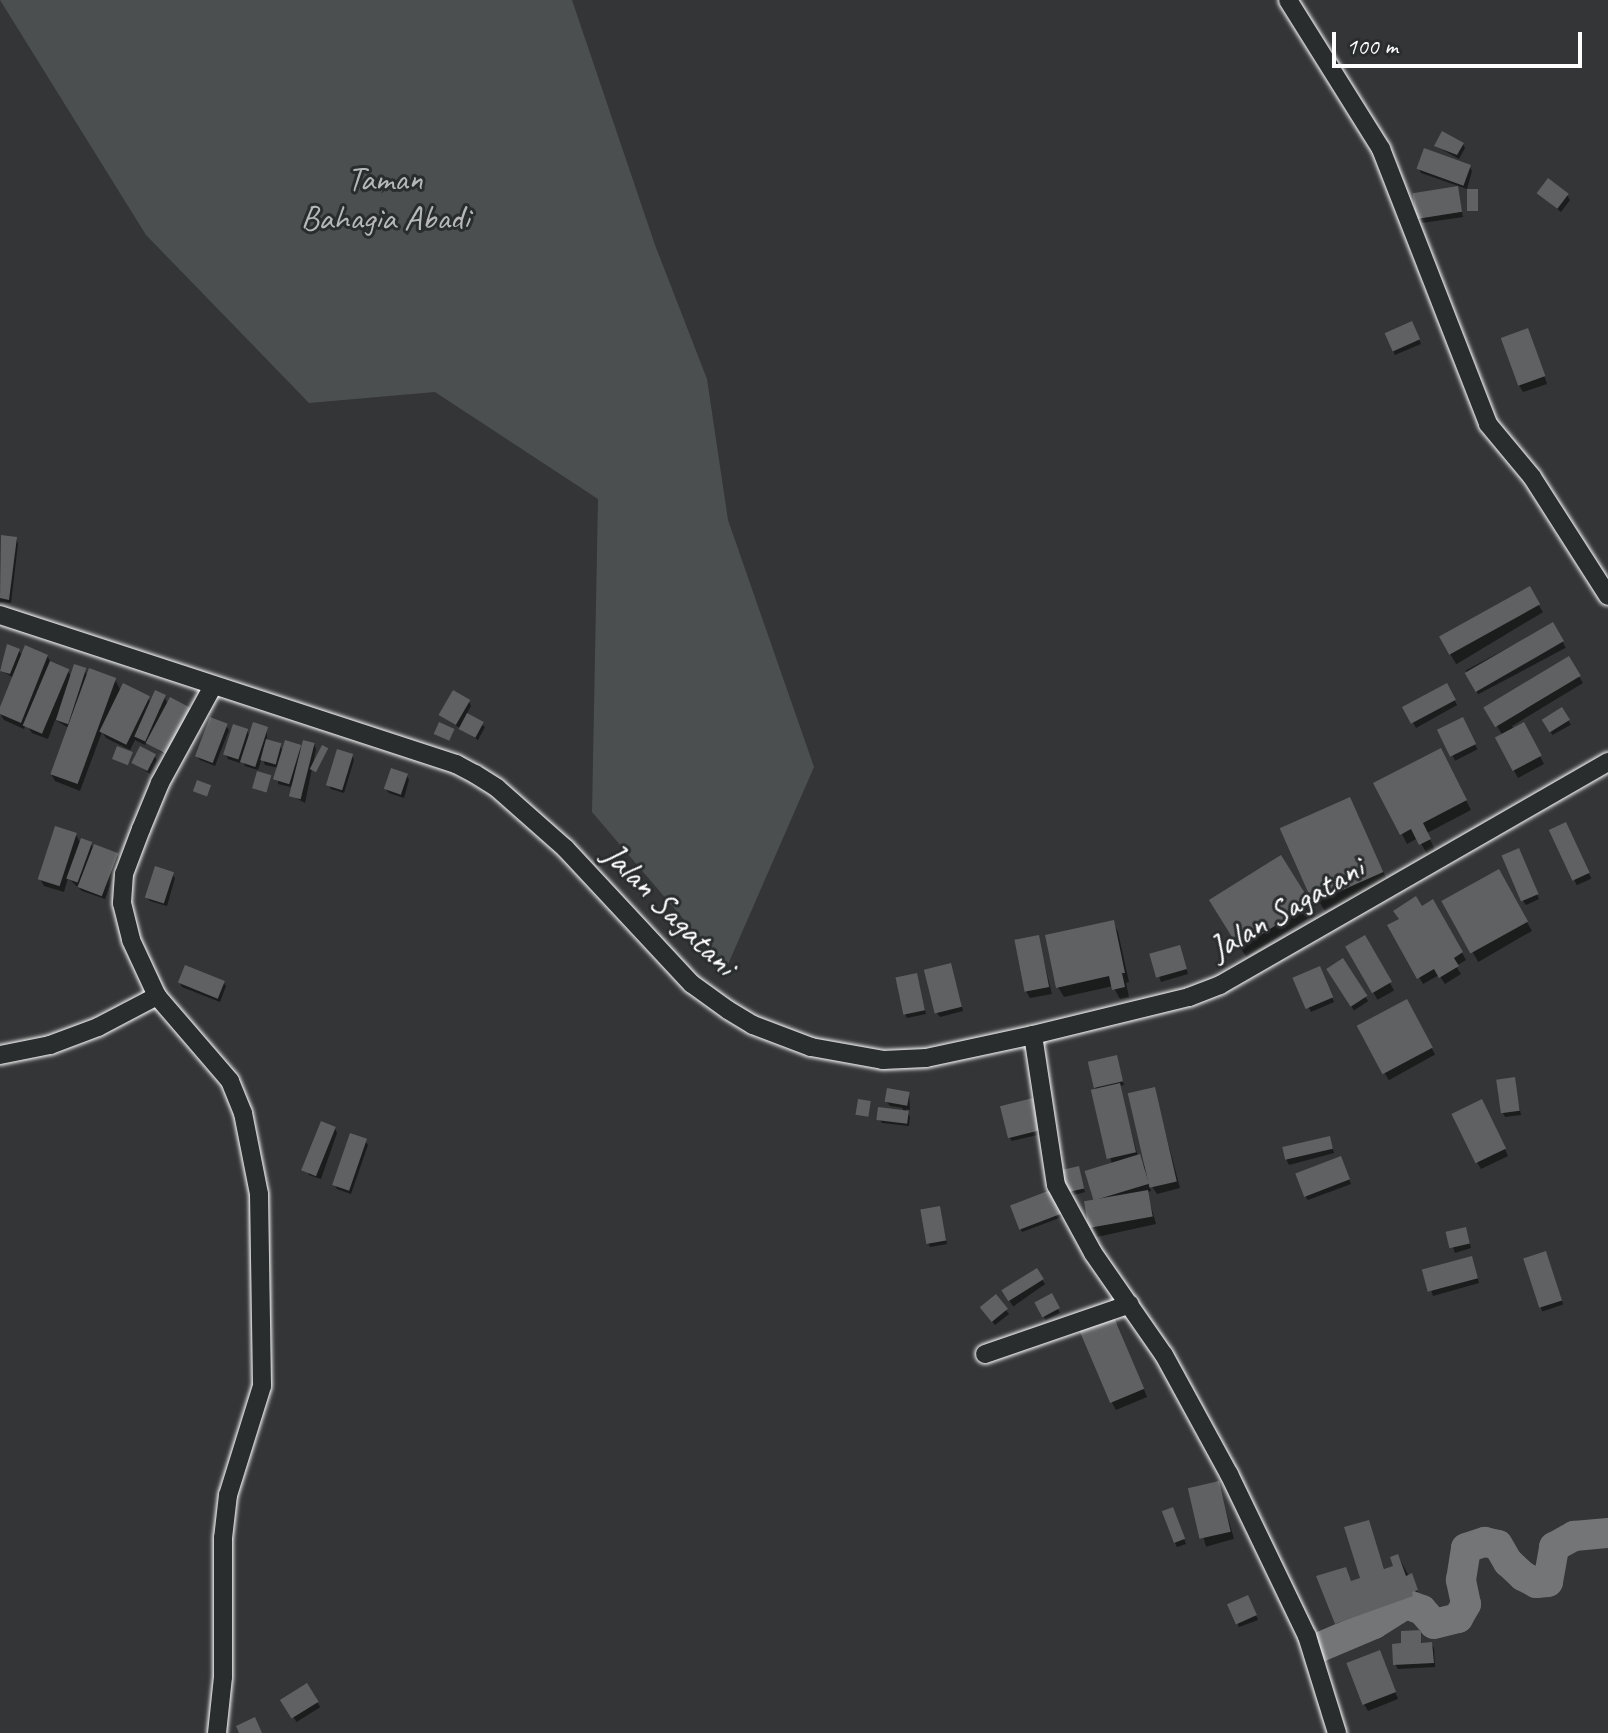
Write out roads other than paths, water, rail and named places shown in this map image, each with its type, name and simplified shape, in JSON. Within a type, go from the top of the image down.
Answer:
[{"type":"street","points":[[1288,0],[1381,149],[1488,424],[1532,477],[1608,596]]},
{"type":"street","name":"Jalan Sagatani","points":[[0,615],[456,764],[497,788],[565,848],[692,984],[728,1010],[781,1038],[848,1055],[905,1060],[1033,1035],[1189,997],[1230,980],[1357,903],[1608,762]]},
{"type":"street","points":[[213,686],[160,783],[124,874],[122,903],[131,940],[157,996],[230,1081],[243,1113],[259,1194],[262,1386],[228,1495],[224,1524],[220,1587],[222,1689],[217,1733]]},
{"type":"street","points":[[0,1055],[50,1045],[98,1027],[157,996]]},
{"type":"street","points":[[1033,1035],[1056,1185],[1093,1253],[1177,1376],[1229,1474],[1307,1636],[1337,1733]]},
{"type":"street","points":[[985,1354],[1130,1304]]},
{"type":"waterway","points":[[1320,1647],[1374,1624],[1406,1604],[1422,1610],[1434,1624],[1458,1618],[1466,1604],[1461,1580],[1466,1548],[1485,1542],[1498,1545],[1508,1562],[1523,1576],[1536,1583],[1548,1582],[1554,1547],[1574,1536],[1608,1533]]},
{"type":"park label","name":"Taman Bahagia Abadi","points":[[385,198]]}]
